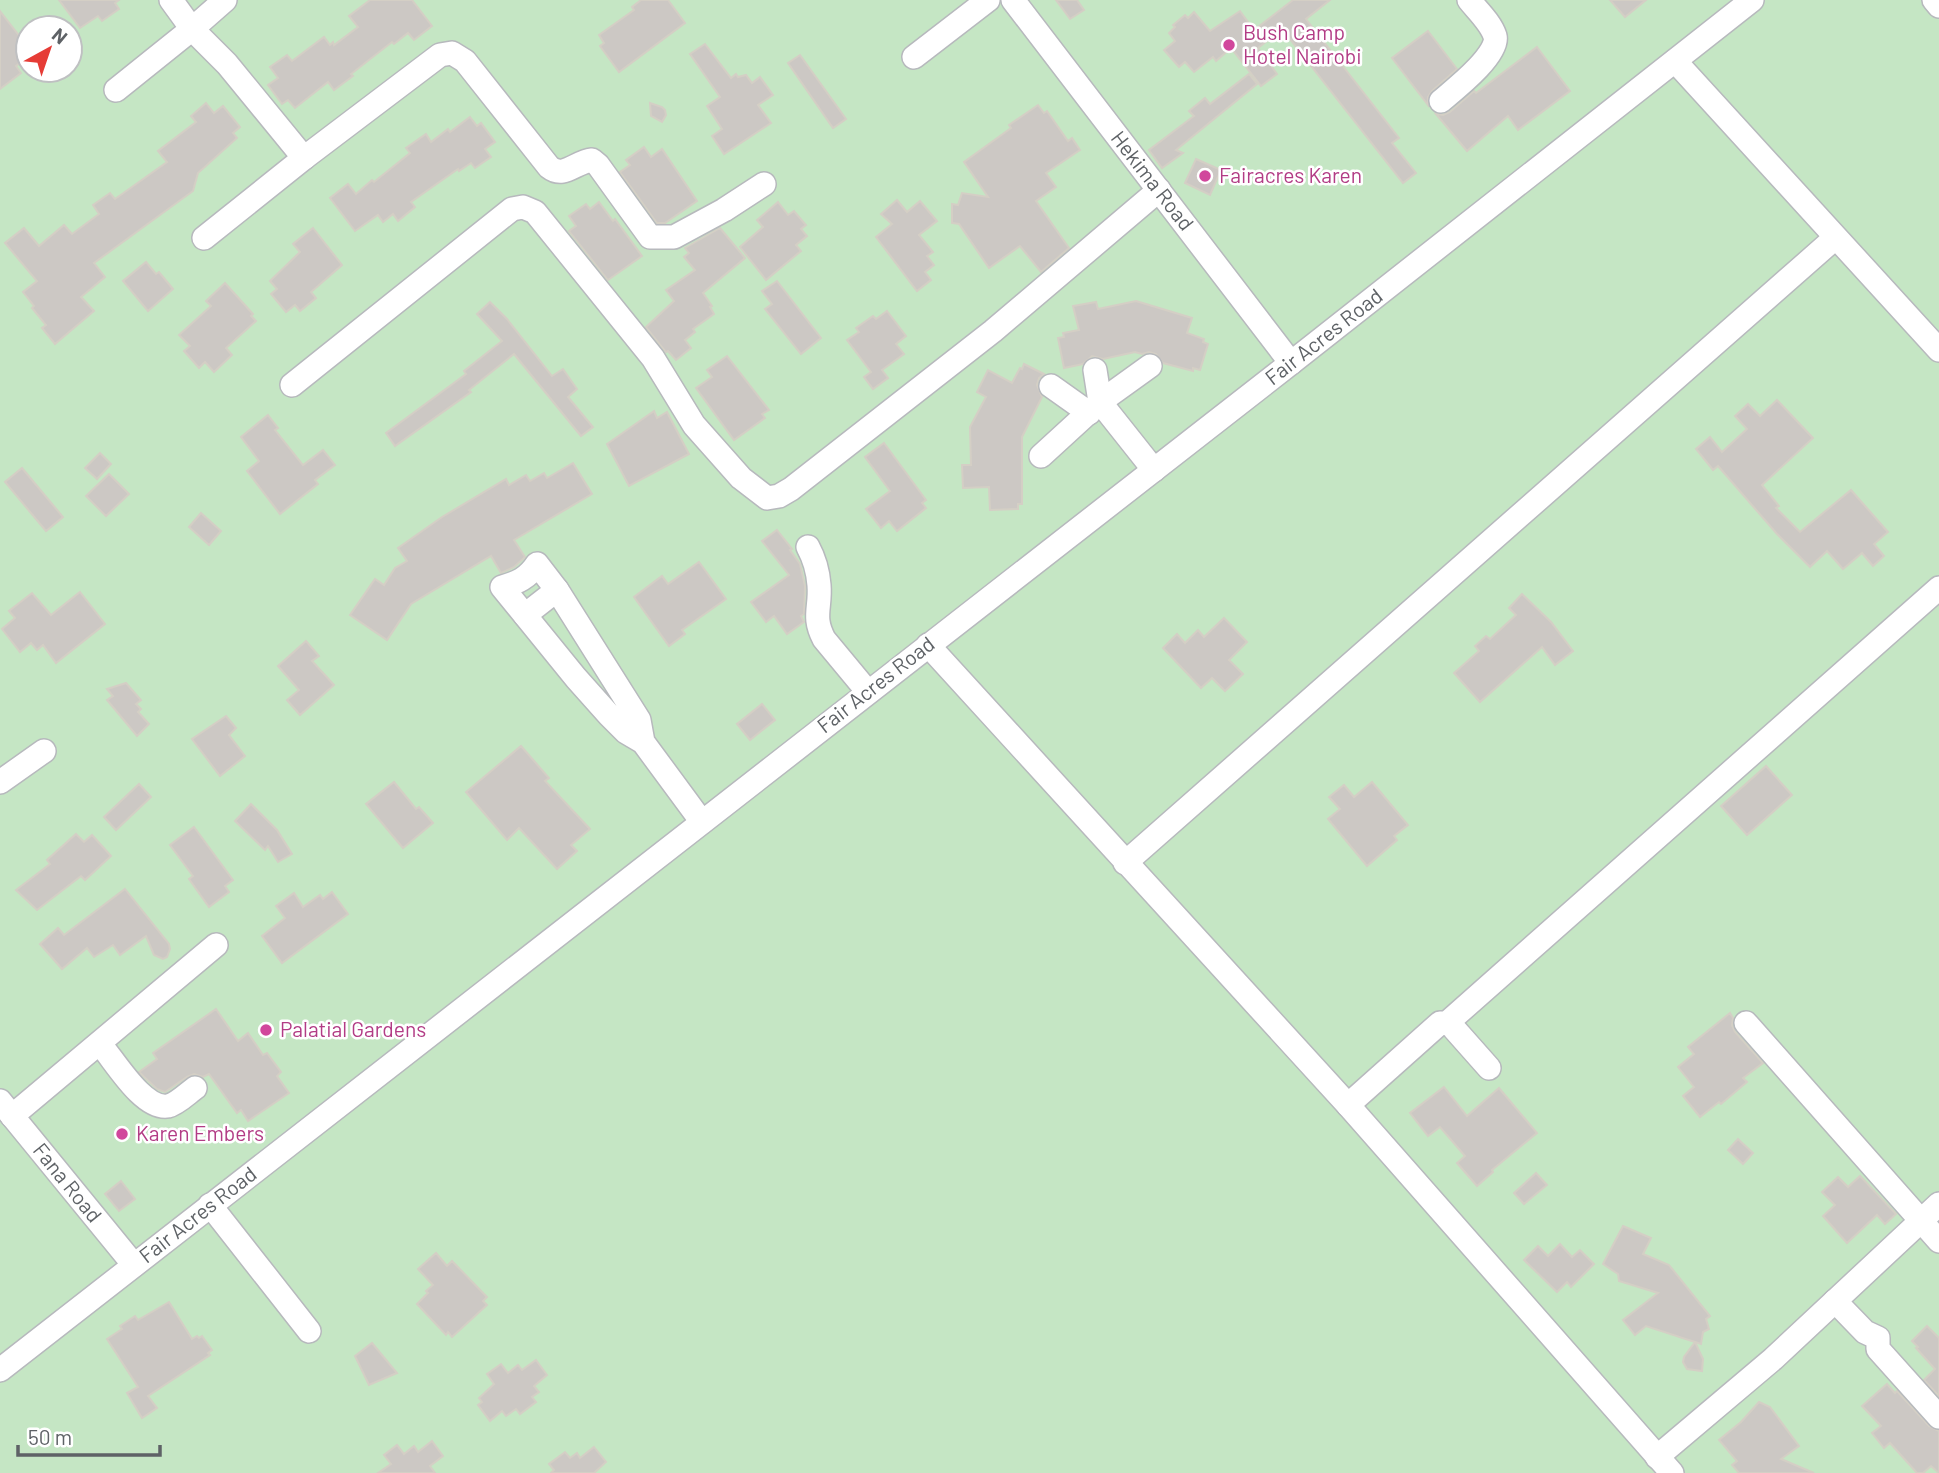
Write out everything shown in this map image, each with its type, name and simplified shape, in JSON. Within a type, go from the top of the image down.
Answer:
[{"type":"street","points":[[171,0],[192,29],[227,64],[304,158]]},
{"type":"street","points":[[116,90],[225,0]]},
{"type":"street","points":[[914,57],[988,0]]},
{"type":"street","name":"Hekima Road","points":[[1013,0],[1292,363]]},
{"type":"street","points":[[1441,102],[1469,78],[1495,43],[1493,32],[1469,0]]},
{"type":"street","name":"Fair Acres Road","points":[[0,1370],[1292,363],[1752,0]]},
{"type":"street","points":[[1934,0],[1939,6]]},
{"type":"street","points":[[204,238],[440,55],[452,53],[465,61],[549,167],[561,173],[584,161],[592,160],[650,237],[674,237],[764,184]]},
{"type":"street","points":[[1675,61],[1939,349]]},
{"type":"street","points":[[292,385],[512,209],[523,207],[535,212],[645,347],[694,425],[754,490],[767,498],[773,498],[791,489],[993,331],[1159,190]]},
{"type":"street","points":[[1125,863],[1835,238]]},
{"type":"street","points":[[1041,456],[1095,407],[1150,366]]},
{"type":"street","points":[[1095,407],[1096,370]]},
{"type":"street","points":[[1051,386],[1095,407],[1154,470]]},
{"type":"street","points":[[808,548],[814,558],[819,583],[816,619],[819,630],[868,692]]},
{"type":"street","points":[[643,742],[639,720],[557,590],[537,564],[527,577],[502,587],[609,715],[626,732],[643,742],[702,822]]},
{"type":"street","points":[[1447,1023],[1939,588]]},
{"type":"street","points":[[525,615],[557,590]]},
{"type":"street","points":[[928,645],[1349,1105],[1664,1465],[1939,1204]]},
{"type":"street","points":[[0,782],[44,751]]},
{"type":"street","points":[[6,1109],[100,1044],[216,946]]},
{"type":"street","points":[[1349,1105],[1440,1023],[1450,1024],[1489,1068]]},
{"type":"street","points":[[1746,1023],[1939,1241]]},
{"type":"street","points":[[100,1044],[145,1100],[158,1106],[170,1106],[195,1088]]},
{"type":"street","name":"Fana Road","points":[[6,1109],[134,1265]]},
{"type":"street","points":[[210,1205],[309,1331]]},
{"type":"street","points":[[1835,1301],[1865,1332],[1878,1338],[1878,1349],[1939,1418]]},
{"type":"green space","points":[[0,0],[1939,0],[1939,1473],[0,1473]]},
{"type":"building","points":[[59,0],[119,0],[115,3],[119,9],[102,21],[98,16],[84,25],[84,14],[70,14]]},
{"type":"building","points":[[370,0],[412,0],[432,26],[414,40],[408,33],[394,44],[392,42],[334,90],[328,82],[295,108],[288,100],[282,104],[268,85],[278,78],[270,67],[287,55],[292,61],[324,37],[330,45],[333,42],[334,45],[358,27],[349,16]]},
{"type":"building","points":[[641,0],[668,0],[685,23],[619,72],[600,46],[604,43],[599,35],[634,10],[632,7]]},
{"type":"building","points":[[1056,0],[1077,0],[1084,10],[1070,19]]},
{"type":"building","points":[[1293,0],[1330,0],[1306,19],[1399,138],[1392,143],[1416,173],[1403,183],[1282,29],[1258,48],[1277,74],[1261,86],[1231,48],[1216,61],[1213,57],[1194,72],[1185,62],[1179,67],[1164,50],[1175,41],[1169,33],[1175,27],[1173,25],[1185,15],[1188,18],[1194,12],[1210,31],[1240,11],[1254,30]]},
{"type":"building","points":[[1610,0],[1646,0],[1625,17]]},
{"type":"building","points":[[0,11],[14,29],[14,78],[0,89]]},
{"type":"building","points":[[1428,31],[1457,69],[1432,91],[1428,97],[1428,105],[1392,58]]},
{"type":"building","points":[[705,44],[731,78],[736,74],[738,77],[746,75],[752,83],[760,77],[773,95],[758,105],[771,123],[724,154],[712,136],[722,129],[707,106],[720,97],[690,54]]},
{"type":"building","points":[[1537,47],[1570,91],[1518,130],[1508,116],[1467,151],[1436,114],[1450,112],[1474,91],[1476,93]]},
{"type":"building","points":[[800,55],[846,119],[833,128],[788,63]]},
{"type":"building","points":[[1249,74],[1257,84],[1176,150],[1183,153],[1162,168],[1149,150],[1194,116],[1189,111],[1205,98],[1210,104]]},
{"type":"building","points":[[206,103],[214,113],[223,106],[240,127],[233,133],[237,138],[198,173],[193,191],[94,263],[105,277],[81,297],[94,311],[55,344],[42,328],[46,325],[23,292],[37,281],[5,243],[24,228],[39,246],[64,225],[72,234],[99,214],[93,205],[110,193],[115,199],[167,162],[158,151],[196,122],[191,116]]},
{"type":"building","points":[[650,103],[665,110],[666,115],[662,122],[651,116]]},
{"type":"building","points":[[1038,105],[1044,113],[1047,111],[1068,141],[1072,138],[1080,150],[1046,173],[1056,187],[1036,201],[1069,248],[1041,272],[1020,246],[989,268],[959,224],[952,223],[952,204],[958,205],[962,193],[988,197],[964,162]]},
{"type":"building","points":[[470,117],[477,126],[481,123],[495,142],[485,149],[491,157],[475,168],[471,163],[459,171],[458,169],[411,202],[415,207],[398,221],[393,214],[383,222],[378,215],[355,231],[330,198],[348,184],[356,194],[410,153],[406,148],[426,134],[431,142]]},
{"type":"building","points":[[644,147],[651,157],[662,149],[697,201],[665,223],[657,223],[620,172],[630,165],[626,160]]},
{"type":"building","points":[[1196,159],[1221,170],[1210,195],[1185,183]]},
{"type":"building","points":[[897,200],[907,212],[920,201],[937,221],[919,235],[933,252],[927,256],[934,265],[925,272],[931,280],[917,291],[876,237],[892,224],[881,214]]},
{"type":"building","points":[[599,202],[642,256],[608,280],[569,231],[576,226],[569,216],[586,204],[590,209]]},
{"type":"building","points":[[778,202],[788,215],[794,211],[806,225],[801,229],[807,236],[796,245],[801,251],[766,280],[740,247],[763,227],[757,220]]},
{"type":"building","points":[[313,228],[342,265],[311,292],[316,298],[300,311],[295,305],[286,312],[271,294],[277,289],[270,281],[300,252],[293,244]]},
{"type":"building","points":[[720,228],[745,258],[703,293],[714,314],[693,329],[695,332],[685,340],[691,348],[676,360],[646,327],[674,301],[666,290],[695,270],[684,257],[689,253],[685,248]]},
{"type":"building","points":[[146,262],[156,274],[159,272],[173,289],[148,311],[123,281]]},
{"type":"building","points":[[777,281],[821,338],[801,354],[765,309],[772,304],[762,291]]},
{"type":"building","points":[[225,283],[253,314],[251,316],[256,321],[226,348],[232,355],[214,372],[205,362],[199,368],[184,351],[190,346],[179,335],[211,306],[206,301]]},
{"type":"building","points":[[1136,301],[1192,318],[1187,333],[1204,339],[1203,342],[1208,344],[1200,370],[1193,368],[1193,371],[1163,363],[1156,354],[1149,352],[1135,352],[1103,359],[1092,356],[1083,364],[1064,368],[1058,338],[1064,337],[1063,333],[1079,330],[1073,306],[1096,302],[1098,309]]},
{"type":"building","points":[[490,302],[507,319],[552,376],[563,369],[577,389],[568,397],[593,427],[581,436],[514,354],[469,390],[471,392],[395,446],[386,433],[466,374],[464,371],[502,341],[477,314]]},
{"type":"building","points":[[887,311],[906,336],[896,344],[904,354],[882,370],[888,378],[873,389],[864,377],[871,372],[847,340],[859,332],[856,328],[873,316],[876,319]]},
{"type":"building","points":[[727,356],[769,410],[762,414],[765,418],[734,440],[696,388],[712,377],[707,370]]},
{"type":"building","points":[[1024,364],[1044,374],[1037,385],[1042,397],[1022,437],[1022,504],[1018,504],[1018,509],[990,510],[989,487],[963,488],[962,465],[971,465],[970,427],[986,397],[977,392],[988,370],[1012,383]]},
{"type":"building","points":[[1777,400],[1813,438],[1762,485],[1779,506],[1776,508],[1800,532],[1851,490],[1888,532],[1874,544],[1884,556],[1873,566],[1862,553],[1843,569],[1827,551],[1810,567],[1777,534],[1718,466],[1713,470],[1696,449],[1710,437],[1722,452],[1747,429],[1735,416],[1748,404],[1760,416]]},
{"type":"building","points":[[654,411],[657,418],[667,412],[689,454],[629,486],[607,444]]},
{"type":"building","points":[[268,415],[278,428],[275,430],[303,465],[323,450],[335,465],[315,480],[318,484],[280,514],[247,471],[259,461],[241,437]]},
{"type":"building","points":[[884,443],[926,500],[922,503],[926,508],[897,531],[889,521],[881,528],[866,509],[890,491],[865,457]]},
{"type":"building","points":[[100,453],[111,464],[97,479],[85,468]]},
{"type":"building","points":[[573,463],[592,494],[514,540],[525,557],[514,567],[501,573],[491,556],[411,604],[387,640],[350,615],[375,579],[384,585],[395,568],[407,561],[398,548],[442,517],[506,479],[509,485],[526,475],[530,481],[544,473],[547,478]]},
{"type":"building","points":[[22,468],[63,517],[46,531],[5,482]]},
{"type":"building","points":[[109,474],[129,494],[106,516],[86,496]]},
{"type":"building","points":[[201,513],[221,531],[209,545],[189,527]]},
{"type":"building","points":[[777,530],[800,564],[805,586],[804,614],[801,616],[804,622],[787,634],[774,616],[766,622],[751,602],[789,575],[762,541]]},
{"type":"building","points":[[699,562],[726,599],[682,630],[685,634],[669,646],[634,597],[662,576],[668,584]]},
{"type":"building","points":[[80,592],[105,624],[56,663],[43,645],[37,650],[31,643],[20,652],[2,629],[15,618],[9,611],[32,593],[51,615]]},
{"type":"building","points":[[1522,594],[1551,622],[1573,651],[1555,665],[1542,647],[1480,702],[1454,673],[1479,651],[1475,646],[1486,636],[1490,639],[1516,615],[1509,608]]},
{"type":"building","points":[[1224,618],[1247,642],[1229,660],[1243,674],[1225,691],[1212,678],[1201,688],[1163,648],[1177,634],[1185,643],[1198,630],[1204,637]]},
{"type":"building","points":[[306,641],[319,656],[312,661],[334,685],[300,715],[287,700],[299,690],[278,666]]},
{"type":"building","points":[[126,683],[141,700],[136,704],[141,709],[138,712],[149,724],[137,736],[107,700],[113,696],[107,689]]},
{"type":"building","points":[[762,704],[775,720],[750,740],[737,724]]},
{"type":"building","points":[[226,716],[236,728],[229,735],[245,756],[220,776],[192,739]]},
{"type":"building","points":[[521,746],[549,778],[545,781],[590,829],[571,845],[577,851],[557,869],[519,828],[507,840],[466,792]]},
{"type":"building","points":[[1766,766],[1792,795],[1747,835],[1721,806]]},
{"type":"building","points":[[394,782],[416,809],[419,807],[433,823],[403,848],[366,804]]},
{"type":"building","points":[[1372,782],[1408,825],[1394,836],[1397,840],[1367,866],[1328,819],[1340,809],[1329,797],[1344,785],[1354,797]]},
{"type":"building","points":[[139,784],[151,797],[116,830],[104,817]]},
{"type":"building","points":[[251,804],[277,830],[292,854],[278,862],[268,846],[265,850],[235,821]]},
{"type":"building","points":[[194,827],[233,880],[225,886],[229,892],[209,907],[189,879],[193,876],[170,845]]},
{"type":"building","points":[[76,834],[84,842],[92,835],[111,856],[85,880],[81,876],[37,910],[16,890],[50,864],[47,860]]},
{"type":"building","points":[[125,889],[169,944],[167,957],[163,959],[154,955],[146,936],[120,955],[113,945],[94,957],[87,948],[62,969],[40,944],[58,928],[64,935]]},
{"type":"building","points":[[332,892],[348,914],[282,963],[262,936],[285,918],[276,906],[294,893],[303,907],[320,895],[323,899]]},
{"type":"building","points":[[216,1009],[238,1041],[248,1033],[263,1055],[267,1053],[281,1072],[277,1076],[289,1093],[248,1121],[241,1110],[237,1113],[209,1074],[203,1077],[194,1074],[165,1092],[157,1089],[139,1072],[157,1059],[153,1053]]},
{"type":"building","points":[[1730,1013],[1735,1032],[1763,1063],[1743,1078],[1747,1082],[1721,1104],[1719,1102],[1700,1117],[1683,1096],[1694,1087],[1678,1067],[1694,1054],[1688,1047]]},
{"type":"building","points":[[1444,1087],[1467,1116],[1499,1088],[1537,1133],[1477,1186],[1457,1163],[1465,1156],[1440,1127],[1428,1136],[1410,1113]]},
{"type":"building","points":[[1738,1139],[1753,1153],[1743,1164],[1728,1150]]},
{"type":"building","points":[[1536,1173],[1547,1185],[1524,1204],[1514,1193]]},
{"type":"building","points":[[1860,1176],[1896,1214],[1885,1224],[1877,1215],[1847,1243],[1823,1216],[1835,1205],[1822,1192],[1838,1177],[1848,1187]]},
{"type":"building","points":[[121,1181],[135,1199],[119,1211],[105,1194]]},
{"type":"building","points":[[1623,1226],[1651,1238],[1643,1254],[1669,1265],[1710,1316],[1706,1319],[1709,1329],[1703,1332],[1701,1344],[1646,1326],[1635,1335],[1623,1320],[1658,1293],[1619,1281],[1618,1274],[1603,1264]]},
{"type":"building","points":[[1560,1244],[1572,1257],[1580,1250],[1594,1264],[1571,1287],[1567,1282],[1557,1292],[1524,1260],[1538,1246],[1548,1256]]},
{"type":"building","points":[[436,1253],[447,1266],[452,1261],[487,1297],[483,1301],[487,1305],[452,1337],[448,1332],[446,1335],[417,1304],[433,1285],[418,1269]]},
{"type":"building","points":[[169,1302],[192,1339],[202,1336],[212,1350],[208,1353],[210,1355],[148,1396],[157,1408],[142,1418],[127,1393],[138,1387],[107,1339],[135,1316],[138,1320]]},
{"type":"building","points":[[1927,1326],[1939,1338],[1939,1396],[1924,1380],[1935,1369],[1912,1341]]},
{"type":"building","points":[[1695,1342],[1703,1359],[1702,1371],[1687,1369],[1683,1362]]},
{"type":"building","points":[[372,1343],[397,1373],[369,1385],[355,1356]]},
{"type":"building","points":[[536,1360],[547,1375],[534,1386],[539,1392],[532,1397],[536,1402],[520,1414],[516,1409],[506,1416],[502,1411],[490,1421],[478,1405],[482,1402],[479,1398],[494,1384],[487,1374],[501,1364],[508,1373],[518,1365],[522,1370]]},
{"type":"building","points":[[1887,1384],[1895,1393],[1897,1391],[1929,1426],[1939,1431],[1939,1473],[1931,1466],[1923,1473],[1917,1473],[1890,1443],[1884,1448],[1872,1433],[1881,1426],[1862,1406]]},
{"type":"building","points":[[1759,1402],[1770,1407],[1799,1446],[1781,1459],[1814,1473],[1739,1473],[1732,1465],[1737,1461],[1719,1440],[1741,1422]]},
{"type":"building","points":[[432,1441],[443,1456],[430,1466],[435,1473],[378,1473],[391,1464],[384,1455],[397,1445],[404,1454],[414,1446],[418,1452]]},
{"type":"building","points":[[594,1447],[606,1462],[594,1473],[551,1473],[554,1470],[549,1464],[565,1452],[570,1458],[577,1453],[580,1458]]},
{"type":"place","name":"Bush Camp Hotel Nairobi","points":[[1229,45]]},
{"type":"place","name":"Fairacres Karen","points":[[1205,176]]},
{"type":"place","name":"Palatial Gardens","points":[[266,1030]]},
{"type":"place","name":"Karen Embers","points":[[122,1134]]}]
